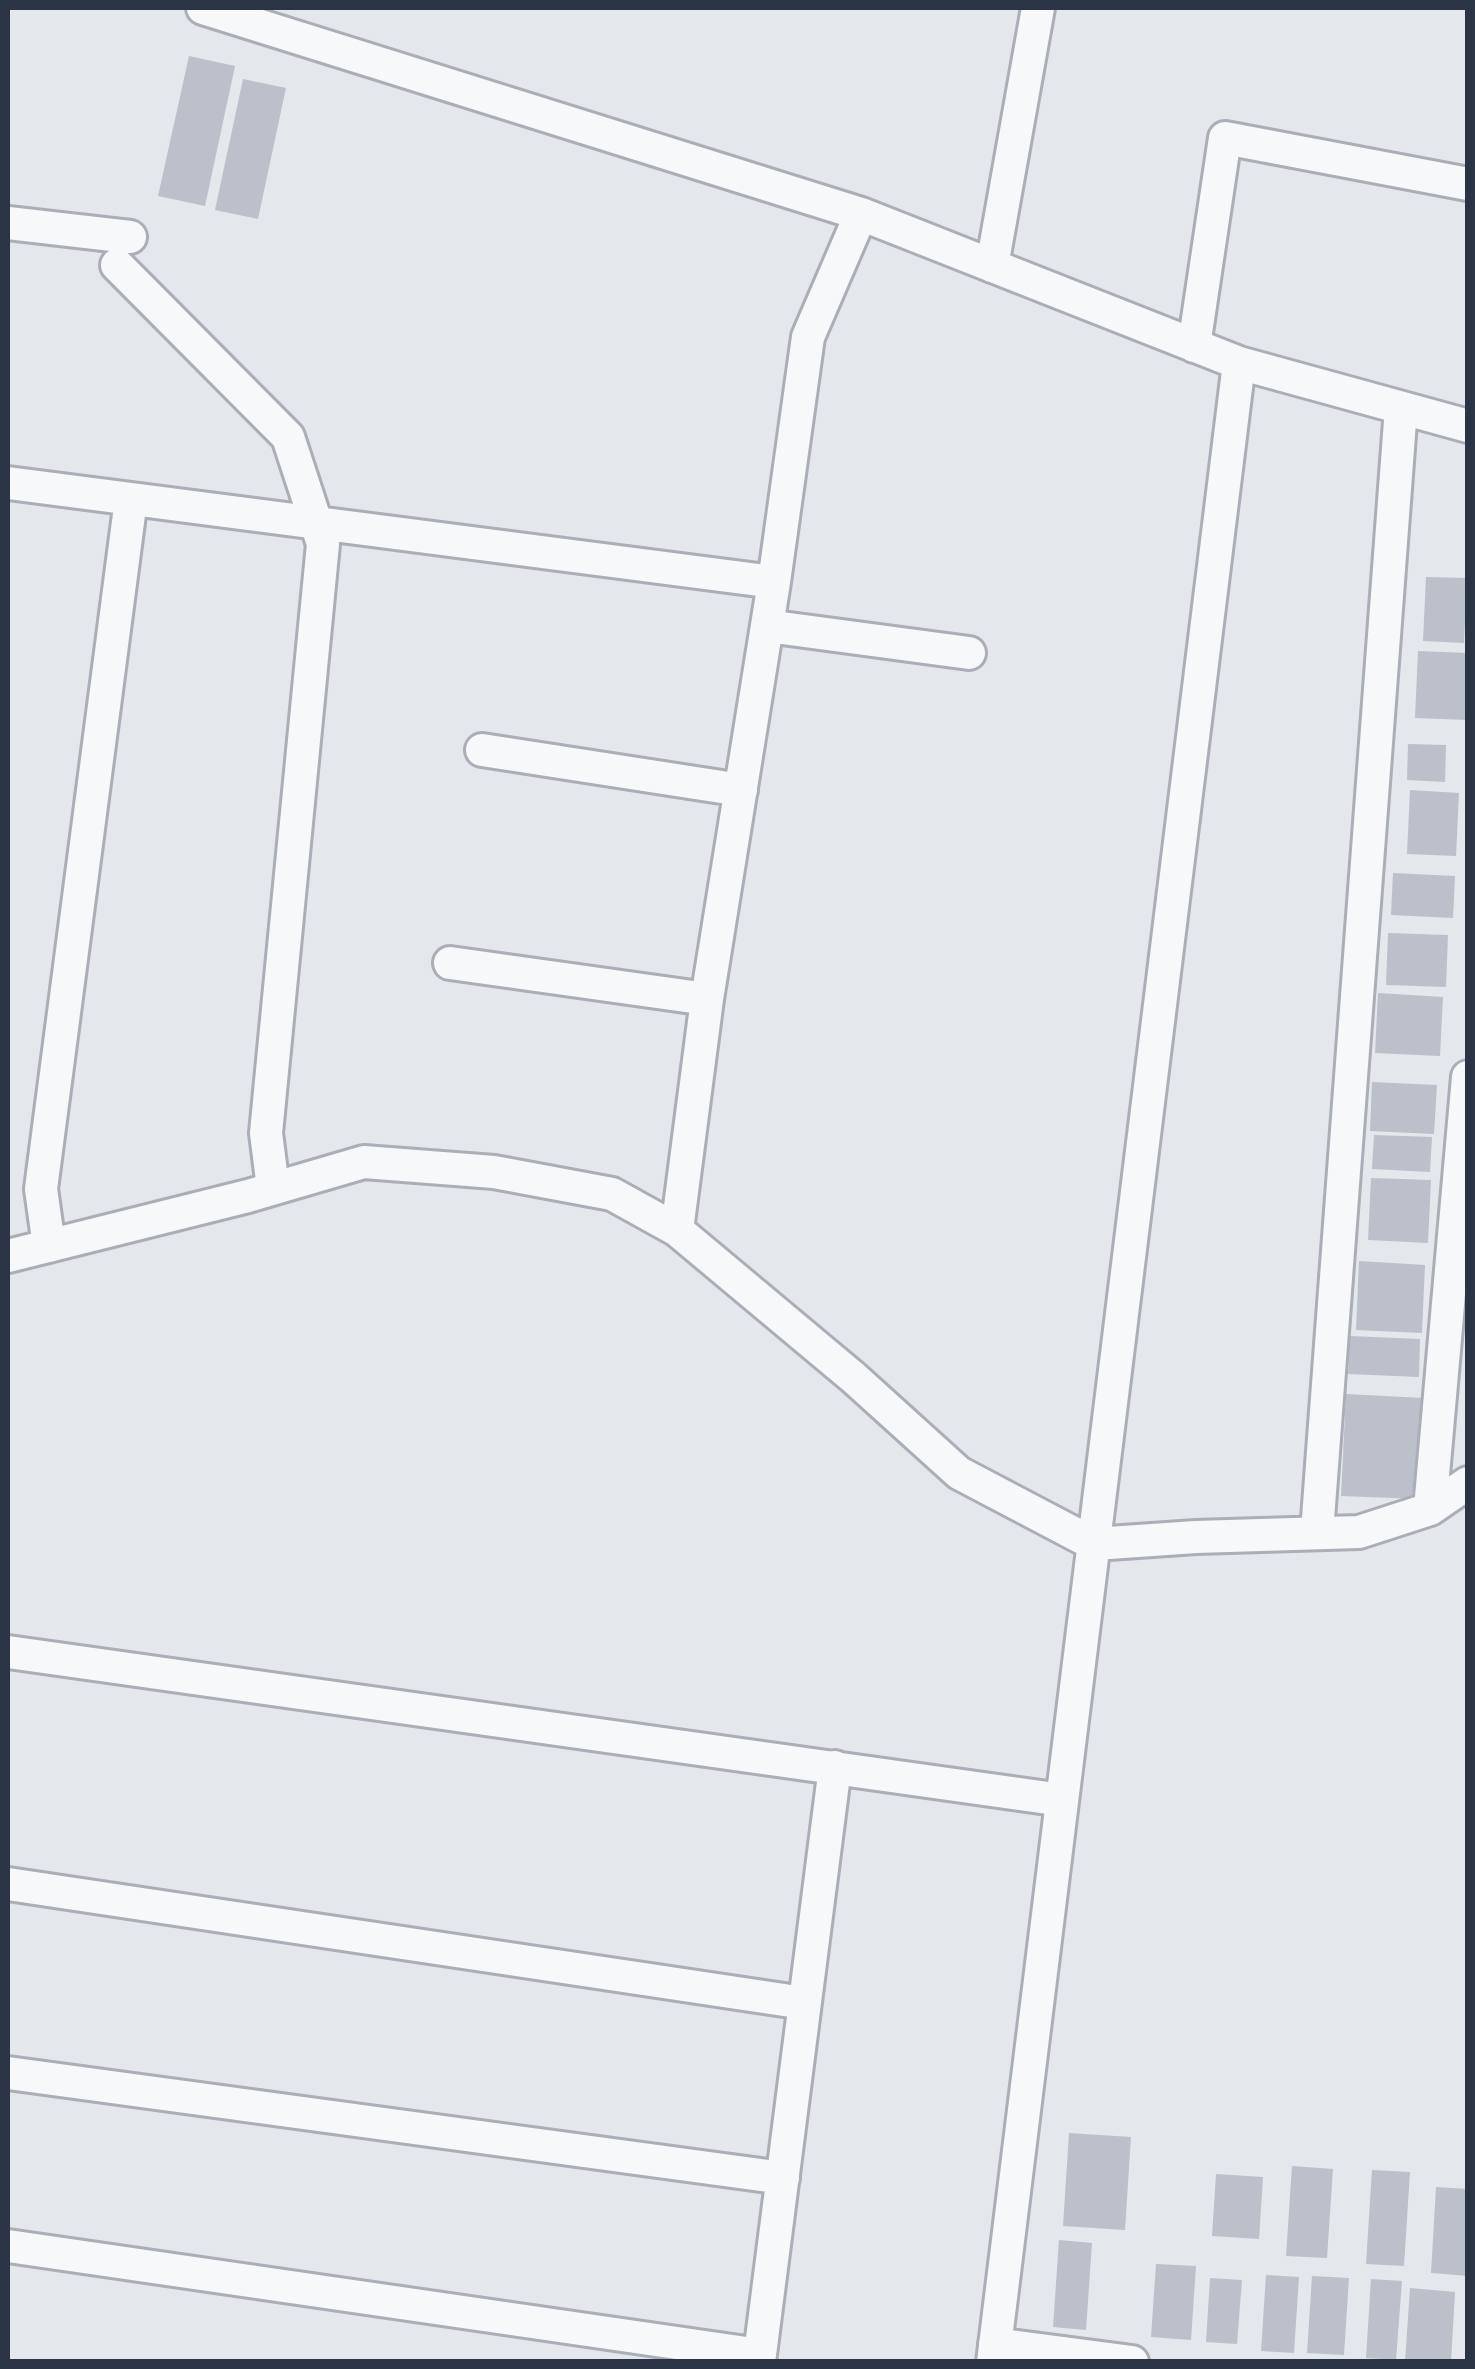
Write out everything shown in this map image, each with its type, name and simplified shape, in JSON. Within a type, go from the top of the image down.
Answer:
[{"type":"street","points":[[203,8],[291,20],[861,214],[1239,363],[1468,426]]},
{"type":"street","points":[[992,266],[1038,8]]},
{"type":"street","points":[[1194,346],[1225,138],[1468,184]]},
{"type":"street","points":[[677,1230],[707,1000],[774,582],[808,337],[861,214]]},
{"type":"street","points":[[8,223],[124,251],[288,437],[317,522],[323,544],[266,1134],[273,1188]]},
{"type":"street","points":[[1132,2362],[994,2353],[1239,363]]},
{"type":"street","points":[[1317,1532],[1401,408]]},
{"type":"street","points":[[8,483],[774,582]]},
{"type":"street","points":[[48,1246],[42,1190],[131,498]]},
{"type":"street","points":[[767,626],[969,653]]},
{"type":"street","points":[[482,750],[741,790]]},
{"type":"street","points":[[450,964],[707,1000]]},
{"type":"street","points":[[1430,1509],[1468,1077]]},
{"type":"street","points":[[8,1256],[364,1162],[494,1172],[612,1194],[677,1230],[854,1378],[959,1473],[1094,1544],[1196,1536],[1358,1532],[1430,1509],[1468,1483]]},
{"type":"street","points":[[8,1652],[1062,1800]]},
{"type":"street","points":[[8,2246],[759,2358],[834,1767]]},
{"type":"street","points":[[8,1884],[804,2003]]},
{"type":"street","points":[[8,2072],[782,2178]]},
{"type":"building","points":[[189,56],[235,66],[205,206],[158,196]]},
{"type":"building","points":[[243,79],[286,88],[258,219],[215,210]]},
{"type":"building","points":[[1426,577],[1467,578],[1464,643],[1423,641]]},
{"type":"building","points":[[1418,651],[1468,653],[1468,720],[1415,718]]},
{"type":"building","points":[[1408,744],[1446,745],[1445,782],[1407,780]]},
{"type":"building","points":[[1410,790],[1459,793],[1456,856],[1407,854]]},
{"type":"building","points":[[1393,873],[1455,876],[1453,918],[1391,915]]},
{"type":"building","points":[[1388,933],[1448,935],[1446,987],[1386,985]]},
{"type":"building","points":[[1378,993],[1443,997],[1440,1056],[1375,1053]]},
{"type":"building","points":[[1372,1082],[1437,1085],[1434,1134],[1370,1131]]},
{"type":"building","points":[[1374,1135],[1432,1137],[1430,1172],[1372,1169]]},
{"type":"building","points":[[1371,1178],[1431,1180],[1428,1243],[1368,1240]]},
{"type":"building","points":[[1359,1261],[1425,1265],[1422,1333],[1356,1330]]},
{"type":"building","points":[[1350,1336],[1420,1339],[1419,1377],[1348,1374]]},
{"type":"building","points":[[1346,1394],[1423,1398],[1419,1499],[1341,1496]]},
{"type":"building","points":[[1069,2133],[1131,2137],[1125,2230],[1063,2226]]},
{"type":"building","points":[[1292,2166],[1333,2169],[1327,2258],[1286,2256]]},
{"type":"building","points":[[1372,2170],[1410,2172],[1404,2266],[1366,2264]]},
{"type":"building","points":[[1216,2174],[1263,2177],[1259,2239],[1212,2236]]},
{"type":"building","points":[[1436,2187],[1468,2189],[1468,2276],[1431,2273]]},
{"type":"building","points":[[1059,2240],[1092,2243],[1086,2330],[1053,2327]]},
{"type":"building","points":[[1156,2264],[1196,2266],[1191,2340],[1151,2337]]},
{"type":"building","points":[[1266,2275],[1299,2277],[1294,2353],[1261,2351]]},
{"type":"building","points":[[1312,2276],[1349,2278],[1344,2355],[1307,2353]]},
{"type":"building","points":[[1210,2278],[1242,2280],[1237,2344],[1206,2342]]},
{"type":"building","points":[[1371,2279],[1402,2281],[1396,2360],[1366,2358]]},
{"type":"building","points":[[1410,2288],[1455,2292],[1451,2362],[1405,2362]]}]
